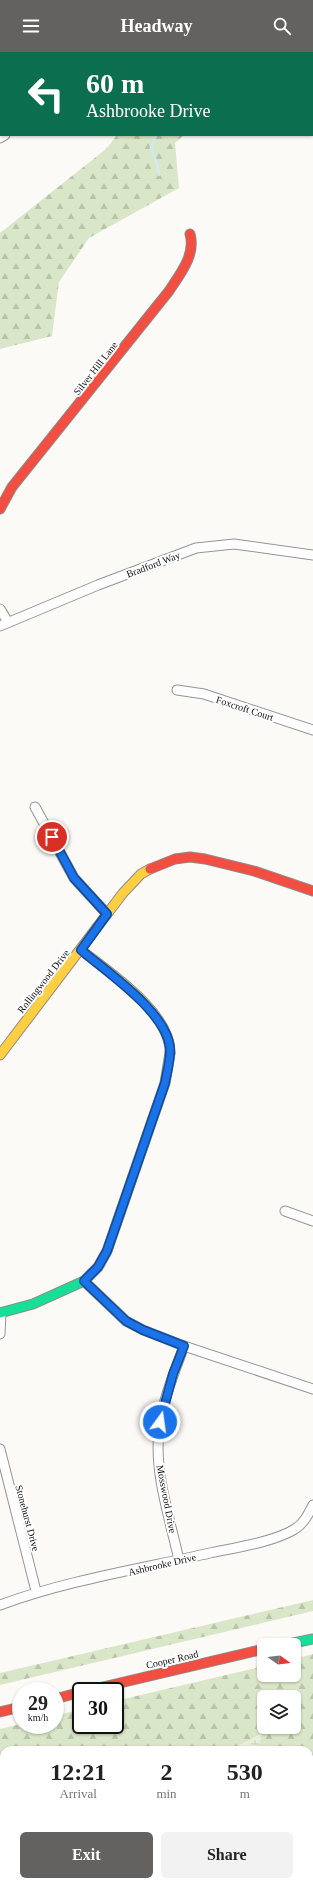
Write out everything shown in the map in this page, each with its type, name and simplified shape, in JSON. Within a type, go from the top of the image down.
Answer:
[{"type":"street","name":"Silver Hill Lane","points":[[0,508],[12,487],[169,291],[184,268],[192,240],[190,234]]},
{"type":"street","name":"Bradford Way","points":[[4,624],[98,585],[196,548],[234,544],[313,555]]},
{"type":"street","points":[[0,609],[4,624]]},
{"type":"street","name":"Foxcroft Court","points":[[177,690],[204,694],[313,730]]},
{"type":"street","points":[[35,807],[74,878],[107,914]]},
{"type":"street","name":"Rollingwood Drive","points":[[0,1055],[123,893],[141,874],[158,865],[175,859],[190,857],[205,858],[254,871],[313,891]]},
{"type":"street","points":[[0,1334],[1,1313],[33,1304],[84,1281],[98,1267],[107,1251],[165,1083],[170,1061],[170,1048],[167,1036],[155,1014],[81,950]]},
{"type":"street","points":[[285,1211],[313,1221]]},
{"type":"street","points":[[84,1281],[126,1321],[143,1330],[184,1346],[313,1389]]},
{"type":"street","name":"Mosswood Drive","points":[[179,1560],[161,1478],[158,1448],[162,1414],[184,1346]]},
{"type":"street","name":"Stonehurst Drive","points":[[0,1449],[36,1592]]},
{"type":"street","name":"Ashbrooke Drive","points":[[0,1605],[36,1592],[278,1536],[294,1529],[304,1522],[313,1505]]},
{"type":"street","points":[[301,1641],[313,1639]]},
{"type":"street","name":"Cooper Road","points":[[124,1682],[257,1652]]},
{"type":"street","points":[[0,1712],[12,1709]]},
{"type":"green space","points":[[116,136],[183,136],[175,143],[179,188],[89,238],[59,282],[52,336],[0,349],[0,233],[106,149]]},
{"type":"green space","points":[[313,1600],[313,1611],[0,1685],[0,1673]]},
{"type":"green space","points":[[313,1654],[313,1746],[259,1746],[261,1734],[238,1746],[0,1746],[0,1729],[12,1726],[12,1734],[64,1734],[64,1714],[72,1711],[72,1734],[124,1734],[124,1699],[257,1668],[257,1682],[301,1682],[301,1657]]},
{"type":"green space","points":[[262,1734],[259,1746],[238,1746]]},
{"type":"waterway","points":[[156,136],[151,148],[158,167],[159,175]]},
{"type":"traffic: fast","points":[[0,1313],[33,1304],[84,1281],[98,1267],[107,1251],[165,1083],[170,1053]]},
{"type":"traffic: fast","points":[[301,1641],[313,1639]]},
{"type":"traffic: slow","points":[[0,1055],[123,893],[141,874],[150,869]]},
{"type":"traffic: slow","points":[[81,950],[122,982],[150,1009],[161,1023],[168,1038],[170,1053]]},
{"type":"traffic: jam","points":[[0,509],[12,487],[169,291],[189,257],[191,249],[190,234]]},
{"type":"traffic: jam","points":[[150,869],[175,859],[190,857],[205,859],[254,871],[313,891]]},
{"type":"traffic: jam","points":[[124,1682],[257,1651]]},
{"type":"traffic: jam","points":[[64,1697],[72,1694]]},
{"type":"traffic: jam","points":[[0,1712],[12,1709]]},
{"type":"route","points":[[52,837],[64,862],[74,878],[107,914],[81,950],[143,1002],[155,1014],[162,1023],[170,1048],[170,1061],[165,1083],[107,1251],[98,1267],[84,1281],[126,1321],[143,1330],[184,1346],[173,1374],[160,1422]]}]
